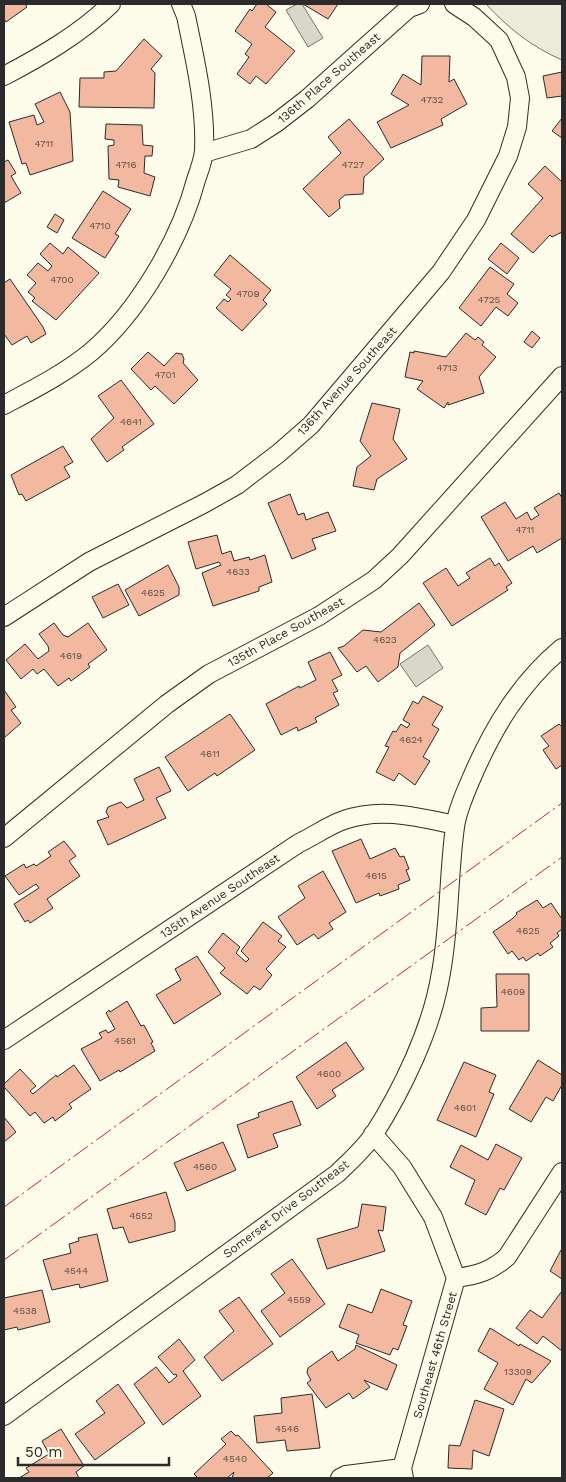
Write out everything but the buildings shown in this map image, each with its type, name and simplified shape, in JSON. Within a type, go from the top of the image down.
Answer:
[{"type":"street","points":[[4,76],[46,54],[94,20],[111,4]]},
{"type":"street","points":[[4,405],[57,377],[92,351],[143,291],[171,248],[191,199],[204,153],[200,94],[186,16],[181,4]]},
{"type":"street","name":"136th Place Southeast","points":[[204,153],[251,139],[276,123],[307,99],[408,8],[420,4]]},
{"type":"street","name":"136th Avenue Southeast","points":[[4,617],[89,562],[237,485],[279,454],[311,425],[442,272],[476,220],[508,156],[517,127],[520,98],[516,77],[499,40],[467,11],[454,4]]},
{"type":"street","name":"135th Place Southeast","points":[[4,838],[167,704],[209,674],[320,616],[374,580],[400,556],[562,376]]},
{"type":"street","name":"Somerset Drive Southeast","points":[[4,1416],[338,1173],[373,1134],[423,1039],[434,1006],[440,977],[455,825],[481,756],[502,715],[526,685],[562,648]]},
{"type":"street","name":"135th Avenue Southeast","points":[[4,1040],[299,844],[343,820],[371,813],[396,813],[455,825]]},
{"type":"street","name":"Southeast 46th Street","points":[[373,1134],[402,1166],[433,1217],[456,1278],[403,1473]]},
{"type":"street","points":[[456,1278],[480,1275],[495,1268],[507,1257],[562,1172]]},
{"type":"street","points":[[340,1478],[346,1475],[403,1473]]},
{"type":"shaded area","points":[[297,4],[302,4],[323,38],[308,47],[286,10]]},
{"type":"shaded area","points":[[486,4],[562,4],[562,60],[521,36]]},
{"type":"shaded area","points":[[428,645],[443,668],[416,687],[400,664]]},
{"type":"power","points":[[4,1207],[562,803]]},
{"type":"power","points":[[4,1260],[562,857]]}]
